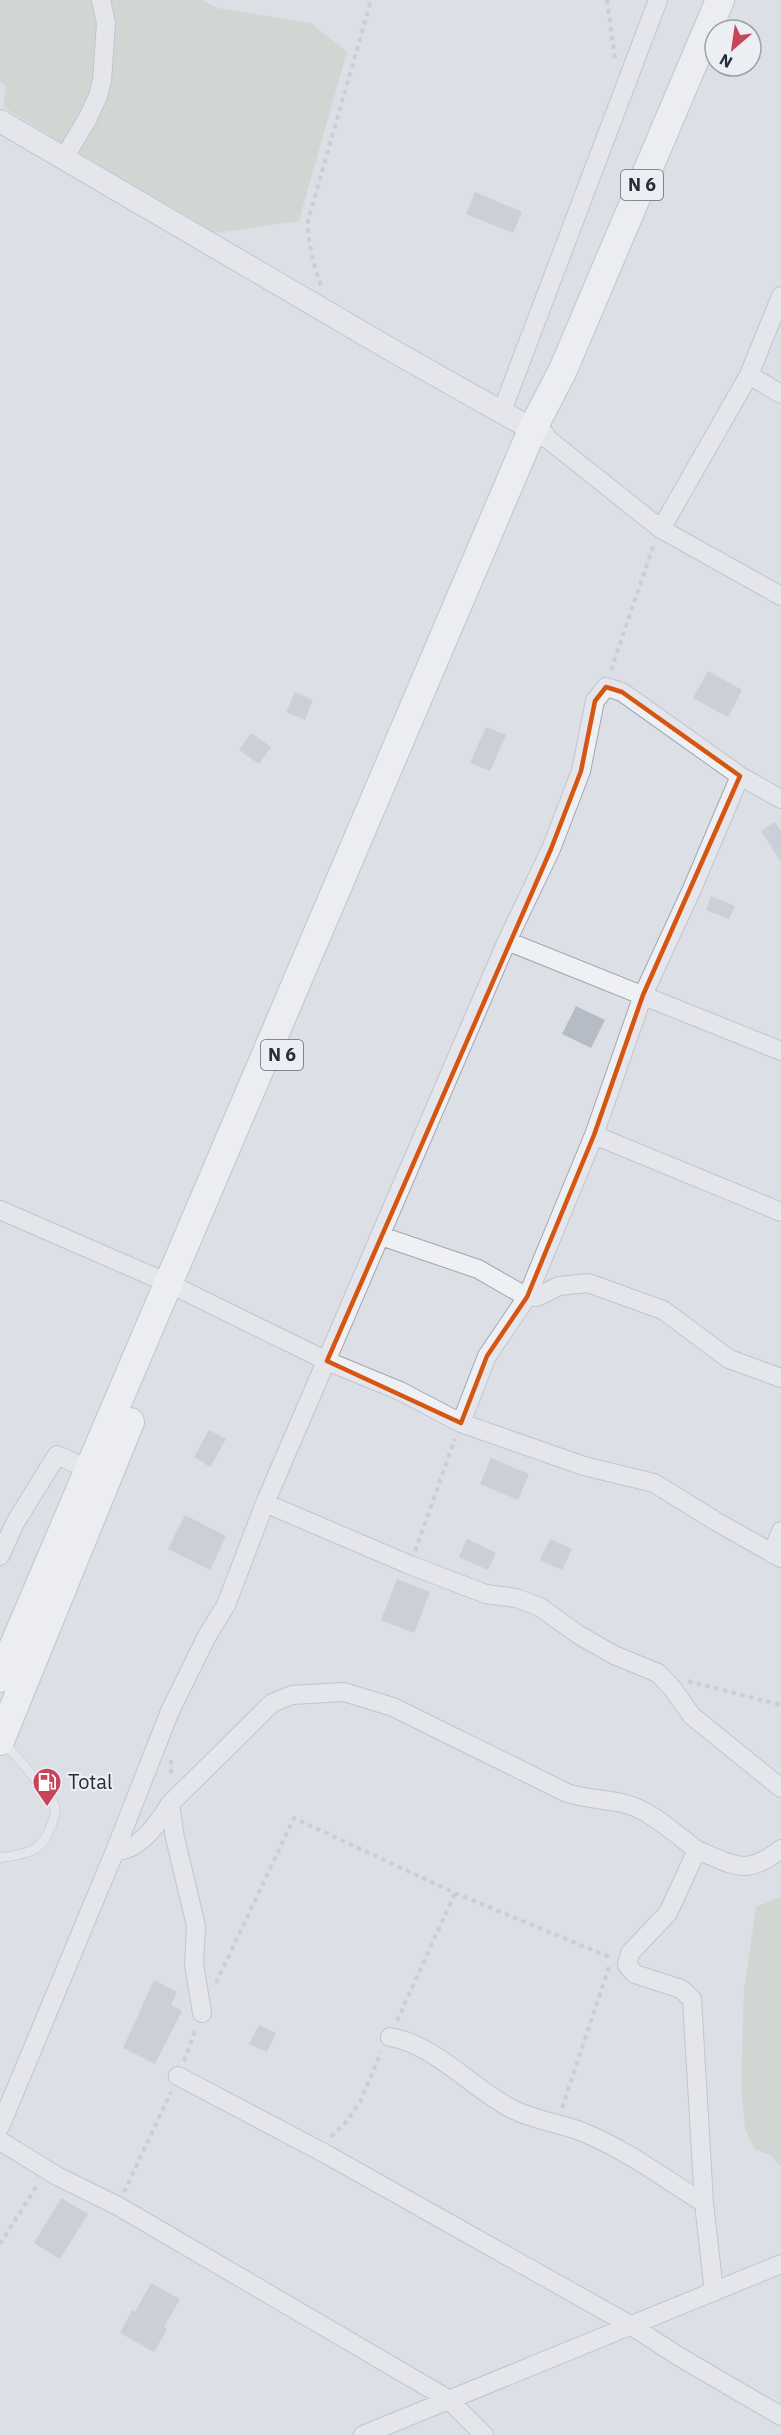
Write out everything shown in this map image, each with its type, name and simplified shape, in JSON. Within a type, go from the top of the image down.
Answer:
[{"type":"main road","name":"N 6","points":[[0,1678],[90,1470],[176,1287],[720,0]]},
{"type":"main road","name":"N 6","points":[[1,1740],[114,1466],[168,1322],[176,1287]]},
{"type":"street","points":[[64,158],[88,118],[102,81],[106,23],[101,0]]},
{"type":"street","points":[[502,411],[658,0]]},
{"type":"street","points":[[0,121],[395,352],[538,432],[661,529],[781,596]]},
{"type":"street","points":[[661,529],[749,375],[781,296]]},
{"type":"street","points":[[749,375],[781,394]]},
{"type":"street","points":[[0,2127],[115,1851],[170,1711],[207,1636],[226,1605],[265,1503],[507,941],[551,849],[582,771],[595,701],[606,687],[622,692],[740,776],[781,799]]},
{"type":"street","points":[[461,1423],[487,1356],[527,1297],[594,1135],[643,995],[692,889],[740,776]]},
{"type":"street","points":[[507,941],[781,1051]]},
{"type":"street","points":[[594,1135],[781,1212]]},
{"type":"street","points":[[0,1210],[176,1287],[327,1361],[400,1391],[461,1423],[584,1466],[654,1483],[776,1556],[781,1531]]},
{"type":"street","points":[[381,1236],[478,1269],[527,1297],[537,1297],[559,1286],[588,1282],[663,1310],[729,1359],[781,1378]]},
{"type":"street","points":[[0,1556],[15,1523],[57,1455],[90,1470]]},
{"type":"street","points":[[265,1503],[410,1565],[486,1594],[516,1598],[540,1607],[579,1635],[614,1655],[658,1673],[692,1716],[781,1788]]},
{"type":"street","points":[[115,1851],[124,1851],[137,1843],[159,1822],[170,1804],[272,1703],[292,1695],[344,1692],[393,1707],[567,1793],[589,1800],[624,1803],[640,1810],[697,1850],[727,1864],[750,1867],[766,1861],[781,1849]]},
{"type":"street","points":[[170,1804],[196,1926],[194,1964],[202,2013]]},
{"type":"street","points":[[697,1850],[668,1913],[620,1962],[635,1974],[681,1989],[692,1999],[704,2203],[714,2292]]},
{"type":"street","points":[[390,2037],[404,2039],[439,2059],[480,2090],[512,2109],[556,2126],[583,2132],[616,2148],[704,2203]]},
{"type":"street","points":[[178,2076],[324,2153],[632,2326],[678,2356],[781,2416]]},
{"type":"street","points":[[0,2141],[57,2176],[117,2206],[448,2399],[484,2435]]},
{"type":"street","points":[[363,2435],[781,2264]]},
{"type":"lane","points":[[0,1858],[30,1853],[39,1848],[55,1816],[52,1801],[1,1740]]},
{"type":"path","points":[[323,290],[312,262],[308,221],[370,0]]},
{"type":"path","points":[[607,0],[616,65]]},
{"type":"path","points":[[606,687],[648,556],[661,529]]},
{"type":"path","points":[[410,1565],[461,1423]]},
{"type":"path","points":[[658,1673],[781,1705]]},
{"type":"path","points":[[294,1818],[455,1893],[620,1962],[556,2126]]},
{"type":"path","points":[[0,2244],[39,2182],[57,2176]]},
{"type":"highlighted area","points":[[606,687],[622,692],[740,776],[643,995],[594,1135],[527,1297],[487,1356],[461,1423],[327,1361],[551,849],[581,771],[595,701]]},
{"type":"green space","points":[[0,0],[203,0],[217,8],[311,23],[347,52],[299,221],[208,234],[3,107],[6,86],[0,82]]},
{"type":"green space","points":[[781,1897],[781,2167],[771,2155],[755,2150],[745,2129],[741,2087],[744,1990],[756,1907]]},
{"type":"building","points":[[475,192],[522,212],[513,233],[466,214]]},
{"type":"building","points":[[708,671],[742,690],[728,717],[693,698]]},
{"type":"building","points":[[295,692],[313,700],[305,720],[286,712]]},
{"type":"building","points":[[486,727],[506,735],[490,771],[470,763]]},
{"type":"building","points":[[251,733],[271,747],[259,764],[239,750]]},
{"type":"building","points":[[775,822],[781,831],[781,862],[761,831]]},
{"type":"building","points":[[711,896],[735,906],[729,919],[706,910]]},
{"type":"building","points":[[576,1006],[605,1020],[591,1048],[562,1034]]},
{"type":"building","points":[[209,1430],[226,1439],[210,1467],[194,1457]]},
{"type":"building","points":[[491,1458],[529,1474],[518,1500],[480,1484]]},
{"type":"building","points":[[185,1515],[226,1536],[210,1570],[168,1549]]},
{"type":"building","points":[[467,1539],[496,1553],[488,1570],[459,1557]]},
{"type":"building","points":[[550,1539],[572,1549],[562,1570],[540,1560]]},
{"type":"building","points":[[397,1579],[430,1592],[414,1633],[381,1620]]},
{"type":"building","points":[[154,1980],[177,1992],[171,2005],[182,2011],[155,2064],[123,2048]]},
{"type":"building","points":[[259,2025],[276,2033],[267,2052],[249,2044]]},
{"type":"building","points":[[61,2198],[88,2214],[60,2259],[34,2243]]},
{"type":"building","points":[[151,2283],[180,2299],[164,2327],[167,2329],[154,2352],[120,2333],[132,2310],[135,2312]]},
{"type":"place","name":"Total","points":[[47,1808]]}]
